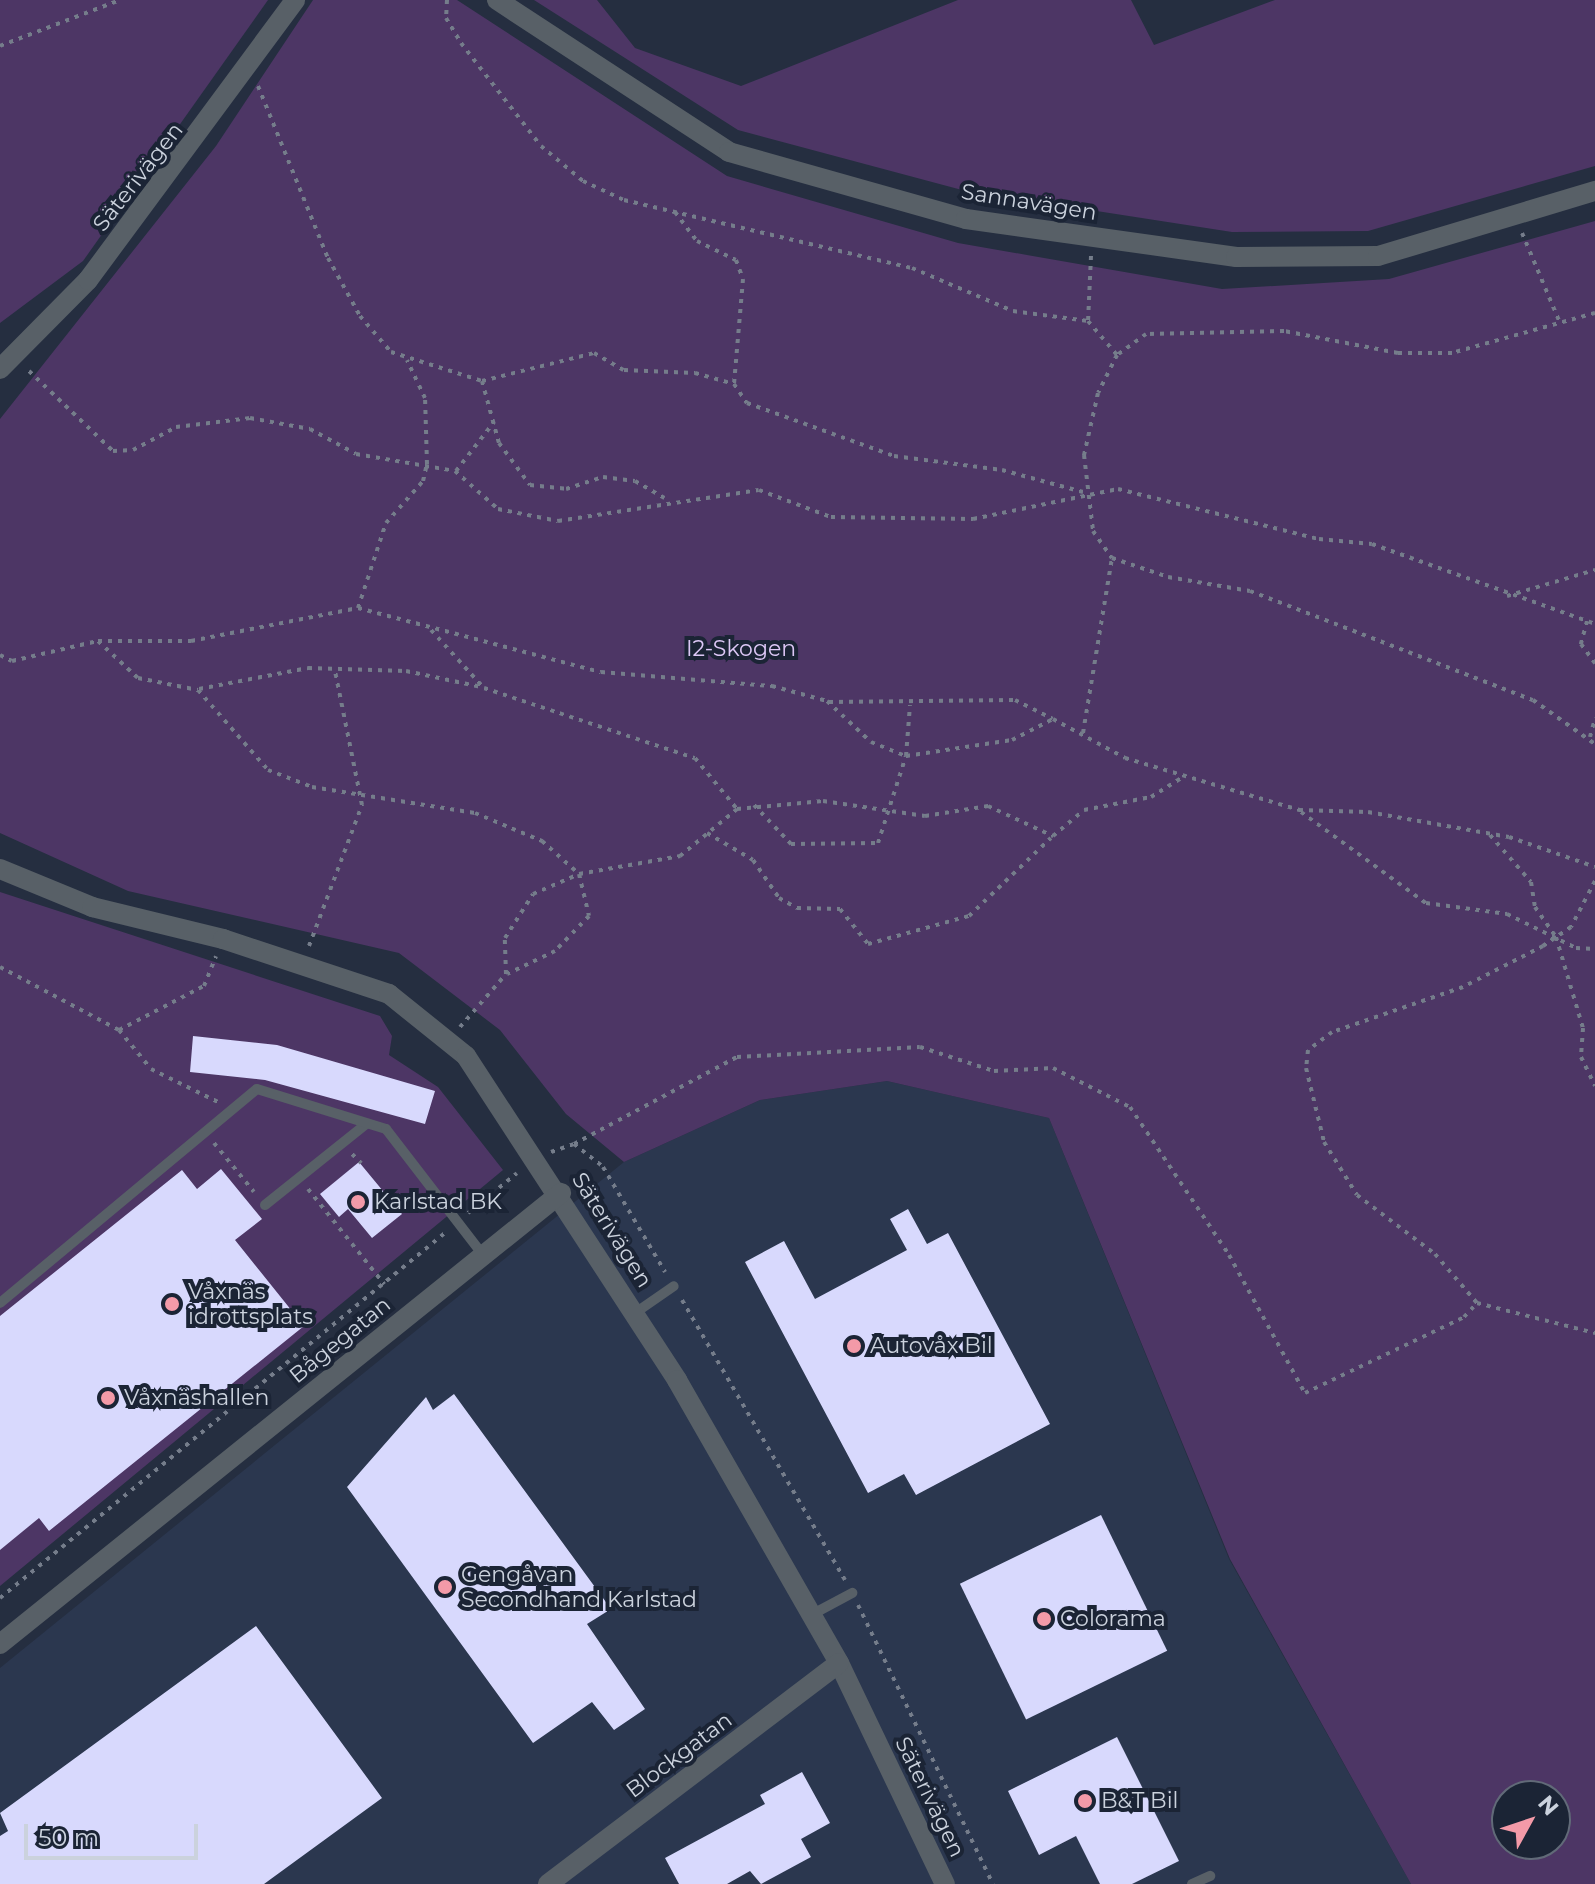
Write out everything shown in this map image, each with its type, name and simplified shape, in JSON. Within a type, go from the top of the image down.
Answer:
[{"type":"street","name":"Säterivägen","points":[[6,362],[88,280],[253,64],[295,0]]},
{"type":"street","name":"Sannavägen","points":[[497,0],[729,152],[966,219],[1236,257],[1378,256],[1595,191]]},
{"type":"street","name":"Säterivägen","points":[[0,869],[92,907],[223,939],[389,994],[447,1041],[537,1156],[635,1313],[839,1663],[945,1884]]},
{"type":"street","name":"Bågegatan","points":[[0,1644],[561,1193]]},
{"type":"street","name":"Blockgatan","points":[[548,1884],[839,1663]]},
{"type":"lane","points":[[0,1303],[257,1089],[273,1089],[393,1136],[483,1255]]},
{"type":"lane","points":[[265,1205],[366,1124]]},
{"type":"lane","points":[[635,1313],[674,1286]]},
{"type":"lane","points":[[811,1615],[852,1593]]},
{"type":"lane","points":[[1192,1884],[1210,1876]]},
{"type":"path","points":[[0,46],[120,0]]},
{"type":"path","points":[[447,0],[446,18],[461,43],[541,146],[583,181],[673,210],[912,268],[1013,311],[1088,321],[1117,355]]},
{"type":"path","points":[[253,64],[269,126],[317,216],[342,285],[377,340],[407,360],[482,381],[594,353],[624,370],[695,373],[734,384]]},
{"type":"path","points":[[673,210],[697,241],[736,260],[743,279],[734,384],[747,403],[852,445],[1084,492]]},
{"type":"path","points":[[1515,216],[1560,323]]},
{"type":"path","points":[[1088,321],[1094,237]]},
{"type":"path","points":[[1595,313],[1452,353],[1398,353],[1284,331],[1180,330],[1146,334],[1117,355],[1098,393],[1084,455],[1084,492],[1093,531],[1112,558],[1168,577],[1250,591],[1533,700],[1590,737],[1595,744]]},
{"type":"path","points":[[358,608],[386,523],[423,481],[427,464],[425,398],[407,360]]},
{"type":"path","points":[[6,362],[113,451],[133,450],[176,427],[250,418],[310,429],[356,454],[455,471],[498,509],[558,521],[666,499],[759,490],[831,517],[973,519],[1084,492],[1118,489],[1319,539],[1372,544],[1507,596],[1595,624]]},
{"type":"path","points":[[482,381],[507,460],[530,485],[566,489],[603,477],[635,481],[666,499]]},
{"type":"path","points":[[455,471],[494,422]]},
{"type":"path","points":[[1083,733],[1112,558]]},
{"type":"path","points":[[1507,596],[1595,570]]},
{"type":"path","points":[[0,655],[12,661],[98,641],[191,641],[358,608],[431,630],[601,672],[772,686],[827,701],[910,705],[1015,700],[1083,733],[1125,758],[1299,810],[1368,812],[1488,833],[1595,867]]},
{"type":"path","points":[[1587,621],[1581,644],[1595,663]]},
{"type":"path","points":[[431,630],[484,688]]},
{"type":"path","points":[[98,641],[138,678],[198,690],[259,672],[335,671],[406,671],[484,688],[695,758],[737,809]]},
{"type":"path","points":[[303,966],[363,794],[343,738],[335,671]]},
{"type":"path","points":[[198,690],[268,770],[363,794],[475,813],[542,841],[579,874],[589,916],[555,951],[506,974],[447,1041]]},
{"type":"path","points":[[827,701],[871,742],[906,756],[1012,740],[1053,719]]},
{"type":"path","points":[[754,804],[791,844],[878,843],[906,756],[910,705]]},
{"type":"path","points":[[1590,737],[1595,718]]},
{"type":"path","points":[[707,833],[753,860],[779,898],[797,908],[840,909],[868,944],[969,916],[1084,810],[1151,797],[1186,775]]},
{"type":"path","points":[[506,974],[505,938],[533,894],[579,874],[680,856],[737,809],[754,804],[823,801],[925,816],[988,806],[1053,836]]},
{"type":"path","points":[[1299,810],[1426,903],[1507,914],[1556,937],[1595,949]]},
{"type":"path","points":[[1488,833],[1531,882],[1535,907],[1556,937],[1583,1028],[1581,1057],[1595,1086]]},
{"type":"path","points":[[1595,881],[1571,927],[1556,937],[1463,987],[1332,1032],[1308,1050],[1324,1142],[1357,1195],[1435,1254],[1477,1303],[1595,1333]]},
{"type":"path","points":[[119,1030],[204,986],[223,939]]},
{"type":"path","points":[[0,967],[119,1030],[151,1069],[231,1108]]},
{"type":"path","points":[[0,1598],[537,1156],[574,1144],[737,1057],[920,1047],[994,1071],[1053,1068],[1130,1107],[1229,1255],[1305,1393],[1464,1317],[1477,1303]]},
{"type":"path","points":[[205,1132],[265,1205]]},
{"type":"path","points":[[574,1144],[603,1167],[852,1593],[993,1884]]},
{"type":"path","points":[[299,1178],[384,1284]]},
{"type":"shaded area","points":[[887,1081],[1049,1118],[1229,1559],[1411,1884],[0,1884],[0,1668],[624,1162],[760,1100]]},
{"type":"green space","points":[[0,0],[268,0],[83,261],[0,323]]},
{"type":"green space","name":"I2-Skogen","points":[[313,0],[457,0],[727,176],[958,243],[1222,289],[1389,279],[1595,221],[1595,1884],[1411,1884],[1230,1559],[1049,1118],[887,1081],[760,1100],[624,1162],[566,1114],[500,1030],[399,953],[128,891],[0,833],[0,419],[216,146]]},
{"type":"green space","points":[[534,0],[597,0],[635,48],[741,86],[958,0],[1131,0],[1154,45],[1275,0],[1595,0],[1595,166],[1368,231],[1232,232],[962,190],[738,130]]},
{"type":"green space","name":"Våxnäs idrottsplats","points":[[0,892],[380,1016],[392,1036],[389,1055],[438,1087],[503,1170],[0,1586]]},
{"type":"building","points":[[193,1036],[277,1045],[435,1091],[425,1124],[265,1080],[190,1072]]},
{"type":"building","name":"Karlstad BK","points":[[359,1162],[402,1214],[372,1238],[348,1209],[339,1217],[320,1194]]},
{"type":"building","name":"Våxnäshallen","points":[[221,1169],[262,1219],[235,1240],[304,1326],[49,1531],[39,1518],[0,1550],[0,1316],[182,1170],[197,1189]]},
{"type":"building","points":[[908,1209],[927,1244],[948,1233],[1050,1424],[916,1495],[904,1474],[868,1493],[745,1262],[784,1241],[815,1299],[907,1250],[890,1219]]},
{"type":"building","points":[[454,1394],[611,1609],[587,1624],[645,1709],[614,1730],[592,1702],[533,1743],[347,1487],[426,1397],[433,1410]]},
{"type":"building","points":[[1101,1515],[1167,1651],[1026,1720],[960,1584]]},
{"type":"building","points":[[256,1626],[382,1798],[264,1884],[0,1884],[0,1836],[8,1831],[0,1813]]},
{"type":"building","points":[[1117,1737],[1179,1861],[1132,1884],[1100,1884],[1076,1836],[1039,1855],[1008,1791]]},
{"type":"building","points":[[802,1772],[830,1823],[801,1839],[811,1857],[761,1884],[750,1871],[727,1884],[679,1884],[665,1858],[765,1804],[760,1795]]},
{"type":"place","name":"Karlstad BK","points":[[358,1202]]},
{"type":"place","name":"Våxnäs idrottsplats","points":[[172,1304]]},
{"type":"place","name":"Autovåx Bil","points":[[854,1346]]},
{"type":"place","name":"Våxnäshallen","points":[[108,1398]]},
{"type":"place","name":"Gengåvan Secondhand Karlstad","points":[[445,1587]]},
{"type":"place","name":"Colorama","points":[[1044,1619]]},
{"type":"place","name":"B&T Bil","points":[[1085,1801]]}]
